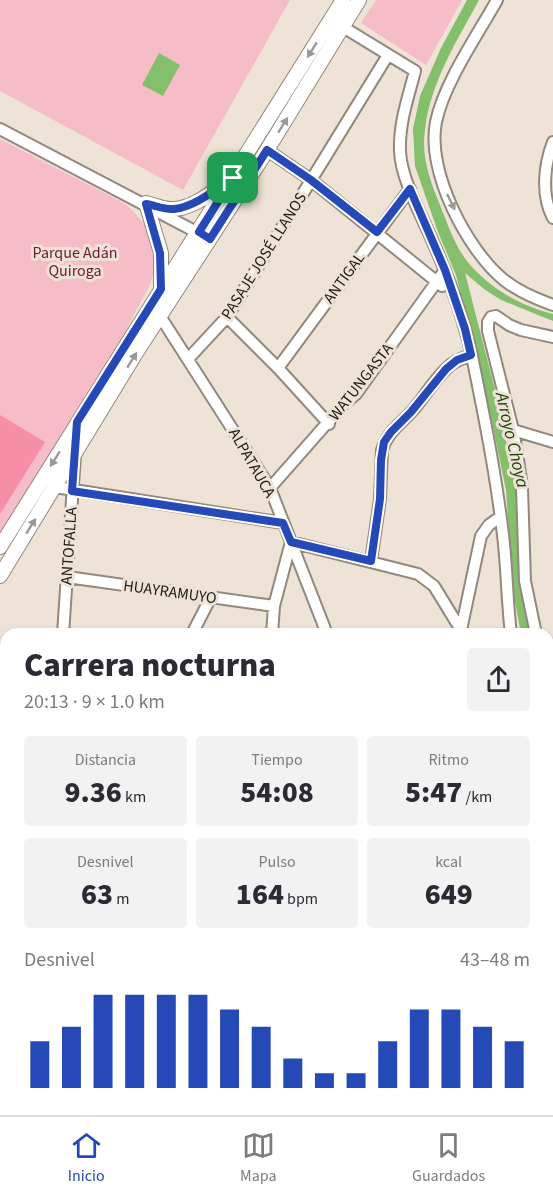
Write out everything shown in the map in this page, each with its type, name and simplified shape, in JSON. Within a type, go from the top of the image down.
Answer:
[{"type":"main road","points":[[0,547],[77,422],[204,236],[233,178],[343,0]]},
{"type":"main road","points":[[161,289],[204,236],[267,150],[359,0]]},
{"type":"main road","points":[[0,576],[75,453],[154,312],[161,289],[160,253],[146,204],[172,209],[184,207],[233,178]]},
{"type":"street","points":[[496,0],[445,94],[436,123],[434,147],[437,166],[445,192],[481,255],[504,280],[521,292],[553,305]]},
{"type":"street","points":[[343,27],[415,71],[402,118],[400,153],[410,189],[445,270],[471,355],[491,456],[511,628]]},
{"type":"street","name":"PASAJE JOSÉ LLANOS","points":[[188,359],[227,317],[388,55]]},
{"type":"street","points":[[0,129],[204,236]]},
{"type":"street","points":[[553,142],[547,160],[546,192],[553,218]]},
{"type":"street","points":[[267,150],[311,180],[454,297]]},
{"type":"street","name":"ANTIGAL","points":[[278,368],[410,189]]},
{"type":"street","name":"WATUNGASTA","points":[[270,488],[329,424],[343,405],[356,394],[445,270]]},
{"type":"street","name":"ALPATAUCA","points":[[154,312],[188,359],[270,488],[325,628]]},
{"type":"street","points":[[535,628],[525,581],[522,488],[513,430],[488,332],[488,322],[491,317],[496,316],[521,330],[553,337]]},
{"type":"street","points":[[227,317],[329,424]]},
{"type":"street","points":[[371,561],[380,499],[384,442],[446,369],[457,360],[471,355]]},
{"type":"street","name":"ANTOFALLA","points":[[63,628],[77,422]]},
{"type":"street","points":[[513,430],[553,442]]},
{"type":"street","points":[[55,487],[283,523]]},
{"type":"street","points":[[463,628],[481,536],[489,525],[500,517]]},
{"type":"street","points":[[272,628],[274,606],[291,542],[418,573],[434,586],[460,628]]},
{"type":"street","name":"HUAYRAMUYO","points":[[67,577],[274,606]]},
{"type":"street","points":[[195,628],[211,597]]},
{"type":"green space","points":[[0,0],[290,0],[183,190],[0,91]]},
{"type":"green space","points":[[376,0],[462,0],[426,65],[361,23]]},
{"type":"green space","name":"Parque Adán Quiroga","points":[[0,139],[122,202],[146,228],[154,249],[154,260],[150,284],[127,331],[0,535]]},
{"type":"shaded area","points":[[467,0],[479,0],[438,79],[425,130],[424,149],[427,168],[454,240],[468,263],[489,283],[513,299],[553,314],[553,321],[501,300],[465,273],[497,397],[516,489],[530,628],[520,628],[513,591],[506,490],[487,398],[456,275],[415,166],[413,129],[420,96],[441,48]]},
{"type":"shaded area","points":[[159,53],[180,65],[163,96],[142,85]]},
{"type":"shaded area","points":[[0,415],[45,442],[0,514]]},
{"type":"route","points":[[267,150],[311,180],[377,232],[410,189],[445,270],[465,329],[471,355],[457,360],[446,369],[384,442],[380,499],[371,561],[291,542],[283,523],[72,491],[77,422],[161,289],[160,253],[146,204],[172,209],[184,207],[233,178],[199,232],[210,239],[267,150]]},
{"type":"water label","name":"Arroyo Choya","points":[[512,440]]}]
